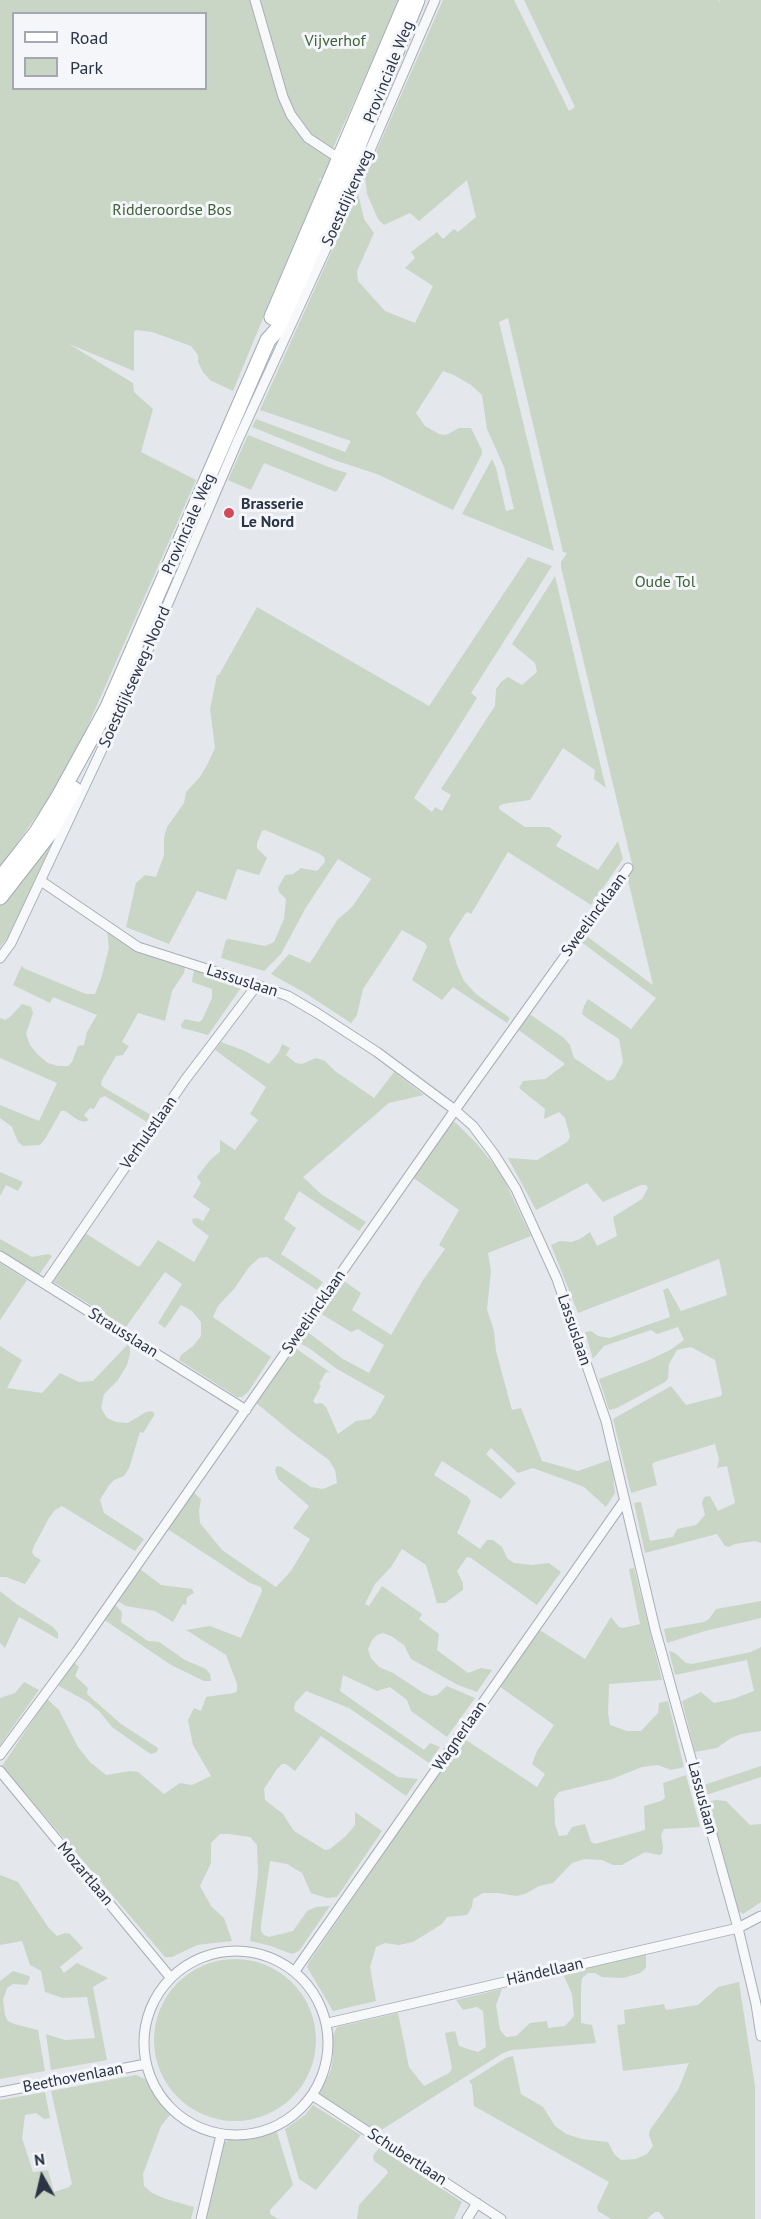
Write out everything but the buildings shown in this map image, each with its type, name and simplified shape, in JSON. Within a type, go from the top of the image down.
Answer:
[{"type":"main road","name":"Provinciale Weg","points":[[350,165],[408,0]]},
{"type":"main road","name":"Provinciale Weg","points":[[0,879],[37,832],[108,707],[268,340],[268,328],[276,305],[350,165],[417,0]]},
{"type":"main road","name":"Provinciale Weg","points":[[0,897],[49,834],[65,807],[103,727],[108,707]]},
{"type":"street","points":[[255,0],[287,108],[308,138],[350,165]]},
{"type":"street","name":"Soestdijkerweg","points":[[288,330],[350,165],[435,0]]},
{"type":"street","name":"Soestdijkseweg-Noord","points":[[2,957],[41,881],[141,664],[288,330]]},
{"type":"street","name":"Sweelincklaan","points":[[0,1755],[77,1651],[455,1110],[628,868]]},
{"type":"street","name":"Lassuslaan","points":[[41,881],[138,947],[288,996],[317,1013],[377,1052],[455,1110],[473,1126],[516,1189],[556,1279],[606,1421],[655,1629],[738,1929],[756,2004],[761,2036]]},
{"type":"street","name":"Verhulstlaan","points":[[45,1284],[185,1080],[257,985]]},
{"type":"street","name":"Strausslaan","points":[[0,1257],[246,1410]]},
{"type":"street","name":"Wagnerlaan","points":[[295,1971],[624,1501]]},
{"type":"street","name":"Mozartlaan","points":[[0,1771],[170,1977]]},
{"type":"street","name":"Händellaan","points":[[328,2023],[738,1929],[761,1916]]},
{"type":"street","points":[[247,1951],[274,1959],[295,1971],[316,1996],[328,2023],[329,2047],[324,2072],[312,2095],[298,2111],[278,2125],[251,2133],[221,2134],[182,2117],[166,2102],[153,2084],[146,2064],[143,2041],[147,2018],[156,1996],[170,1977],[193,1961],[219,1952],[247,1951]]},
{"type":"street","name":"Beethovenlaan","points":[[0,2092],[146,2064]]},
{"type":"street","name":"Schubertlaan","points":[[312,2095],[501,2219]]},
{"type":"street","points":[[201,2219],[221,2134]]},
{"type":"street","points":[[468,2219],[477,2203]]},
{"type":"green space","name":"Ridderoordse Bos","points":[[0,0],[400,0],[329,157],[332,163],[327,181],[320,178],[319,180],[324,183],[285,265],[233,391],[210,380],[203,372],[198,362],[198,355],[191,346],[152,332],[136,330],[134,332],[134,371],[69,344],[133,383],[134,392],[153,409],[141,452],[196,480],[79,746],[54,791],[0,868]]},
{"type":"green space","name":"Oude Tol","points":[[443,0],[514,0],[569,111],[575,107],[524,0],[718,0],[720,4],[719,0],[761,0],[761,1543],[755,1541],[729,1547],[725,1546],[717,1534],[645,1553],[634,1503],[641,1502],[650,1541],[673,1537],[677,1529],[696,1525],[705,1515],[702,1503],[704,1497],[710,1496],[718,1511],[735,1503],[727,1466],[717,1468],[719,1459],[715,1444],[655,1462],[652,1464],[657,1485],[631,1493],[613,1419],[671,1386],[686,1405],[721,1396],[715,1360],[691,1347],[677,1350],[669,1364],[668,1379],[665,1382],[609,1410],[599,1379],[647,1361],[684,1340],[678,1327],[657,1334],[651,1330],[604,1346],[593,1359],[585,1332],[591,1331],[598,1336],[610,1338],[670,1317],[663,1290],[668,1288],[681,1311],[727,1295],[719,1259],[578,1313],[551,1245],[560,1241],[572,1242],[590,1232],[597,1246],[617,1236],[613,1217],[642,1199],[648,1188],[646,1185],[641,1185],[603,1202],[587,1183],[536,1210],[508,1158],[537,1160],[567,1142],[570,1137],[565,1118],[559,1112],[544,1119],[545,1109],[519,1088],[523,1081],[545,1079],[564,1065],[517,1029],[528,1013],[564,1038],[570,1045],[574,1058],[608,1081],[614,1079],[623,1062],[619,1039],[582,1014],[588,999],[631,1029],[656,998],[580,941],[585,935],[653,985],[627,876],[633,868],[561,567],[561,562],[567,553],[563,552],[508,318],[499,322],[554,551],[462,514],[492,459],[506,511],[514,509],[504,467],[487,429],[482,395],[454,375],[443,371],[416,413],[425,426],[439,434],[446,435],[459,428],[471,428],[482,450],[453,510],[377,474],[334,460],[252,427],[256,419],[345,452],[351,441],[260,410],[358,193],[364,219],[374,233],[357,271],[358,281],[385,311],[415,323],[433,286],[405,268],[415,258],[411,252],[437,232],[443,239],[454,229],[458,232],[476,217],[467,180],[419,221],[410,213],[384,225],[378,219],[367,194],[365,177]]},
{"type":"green space","points":[[248,435],[347,473],[336,492],[264,463],[251,490],[228,480]]},
{"type":"green space","points":[[528,557],[552,566],[471,693],[477,698],[414,798],[432,812],[435,807],[442,811],[451,795],[441,789],[495,706],[496,689],[508,677],[522,685],[537,672],[535,663],[512,644],[555,576],[606,788],[594,779],[595,770],[563,748],[530,800],[503,804],[499,806],[499,809],[525,827],[549,827],[562,836],[556,846],[598,870],[618,841],[623,859],[591,905],[508,852],[471,914],[468,912],[465,914],[449,939],[464,981],[476,994],[510,1018],[507,1023],[453,987],[442,1000],[412,980],[427,947],[425,943],[402,930],[363,989],[357,1015],[351,1023],[271,974],[289,954],[310,963],[338,919],[352,907],[371,879],[338,859],[305,909],[281,954],[264,971],[221,958],[226,940],[229,939],[265,946],[274,942],[284,919],[286,899],[278,888],[285,875],[293,874],[301,868],[317,871],[325,862],[324,857],[318,853],[265,830],[262,831],[257,843],[257,848],[267,858],[259,875],[237,869],[226,900],[197,891],[169,944],[126,927],[136,883],[145,875],[156,877],[164,855],[164,838],[167,827],[184,803],[186,792],[200,777],[215,748],[210,709],[217,675],[257,607],[429,706]]},
{"type":"green space","points":[[76,792],[8,937],[0,947],[0,899]]},
{"type":"green space","points":[[107,929],[121,938],[186,962],[184,973],[172,991],[165,1021],[138,1013],[122,1042],[129,1046],[123,1055],[116,1056],[102,1080],[101,1085],[106,1089],[151,1115],[147,1122],[105,1096],[100,1098],[94,1109],[90,1108],[84,1115],[89,1120],[84,1122],[61,1111],[40,1145],[23,1146],[18,1142],[12,1127],[0,1118],[0,1105],[39,1121],[57,1083],[0,1058],[0,1018],[5,1020],[22,1004],[31,1007],[33,1013],[26,1034],[30,1045],[48,1063],[68,1066],[78,1046],[84,1045],[87,1032],[97,1015],[53,997],[50,1003],[13,985],[22,965],[23,968],[86,994],[95,994],[109,948]]},
{"type":"green space","points":[[195,964],[245,982],[208,1035],[182,1028],[181,1025],[185,1019],[199,1022],[202,1020],[212,998],[212,989],[192,982]]},
{"type":"green space","points":[[221,1042],[245,1051],[269,1064],[279,1052],[282,1044],[290,1048],[286,1055],[296,1063],[302,1064],[316,1058],[325,1061],[335,1071],[374,1098],[394,1072],[424,1095],[389,1103],[303,1177],[321,1194],[366,1222],[359,1231],[299,1191],[284,1219],[296,1228],[281,1254],[323,1282],[317,1290],[267,1257],[259,1258],[218,1306],[213,1317],[271,1357],[248,1392],[242,1397],[237,1397],[179,1360],[181,1355],[201,1336],[201,1322],[192,1311],[181,1305],[165,1328],[158,1323],[182,1284],[165,1272],[126,1327],[52,1281],[85,1233],[137,1266],[140,1266],[158,1240],[194,1262],[209,1236],[193,1224],[192,1219],[197,1218],[203,1221],[210,1209],[193,1197],[201,1183],[197,1177],[210,1160],[220,1152],[220,1140],[235,1150],[258,1120],[250,1114],[266,1087],[215,1050]]},
{"type":"green space","points":[[451,1122],[455,1122],[476,1143],[501,1173],[531,1236],[488,1253],[491,1271],[487,1309],[512,1410],[521,1408],[542,1461],[578,1471],[609,1460],[615,1493],[606,1507],[584,1487],[574,1483],[533,1468],[518,1473],[491,1448],[486,1454],[516,1483],[501,1499],[442,1461],[434,1475],[471,1501],[457,1533],[480,1549],[487,1540],[493,1540],[502,1547],[507,1558],[514,1563],[532,1565],[549,1563],[561,1572],[537,1605],[467,1557],[457,1571],[463,1583],[463,1590],[445,1603],[437,1603],[426,1565],[402,1549],[391,1567],[375,1584],[365,1604],[369,1606],[382,1586],[422,1614],[419,1619],[439,1634],[437,1650],[468,1673],[481,1668],[492,1670],[477,1692],[458,1685],[411,1659],[404,1645],[391,1636],[383,1633],[372,1640],[368,1649],[371,1658],[379,1667],[393,1673],[422,1692],[431,1696],[437,1695],[447,1686],[475,1698],[447,1737],[411,1711],[407,1700],[390,1687],[377,1691],[343,1675],[340,1691],[424,1750],[430,1743],[440,1747],[429,1763],[349,1708],[306,1691],[295,1703],[295,1711],[398,1777],[418,1779],[406,1796],[321,1736],[295,1771],[286,1764],[282,1764],[277,1769],[264,1789],[265,1800],[283,1814],[294,1831],[325,1850],[330,1849],[346,1836],[355,1825],[355,1812],[382,1831],[337,1897],[327,1898],[311,1893],[302,1873],[287,1864],[270,1861],[261,1925],[264,1935],[269,1937],[293,1931],[307,1911],[316,1907],[330,1906],[299,1951],[292,1954],[250,1941],[258,1874],[257,1845],[250,1837],[220,1834],[211,1843],[211,1863],[200,1886],[211,1906],[224,1918],[232,1941],[197,1945],[172,1957],[165,1957],[2,1766],[47,1699],[59,1710],[78,1747],[90,1762],[106,1775],[138,1772],[164,1794],[180,1783],[192,1785],[211,1776],[193,1745],[188,1720],[194,1708],[201,1711],[206,1697],[234,1693],[237,1691],[237,1684],[226,1655],[186,1630],[210,1626],[241,1638],[262,1591],[261,1587],[250,1583],[166,1528],[192,1491],[201,1499],[200,1523],[222,1550],[276,1587],[291,1571],[310,1539],[293,1528],[309,1506],[278,1479],[275,1470],[277,1466],[281,1467],[311,1487],[323,1489],[337,1483],[335,1470],[329,1460],[255,1402],[294,1347],[331,1373],[326,1372],[313,1401],[316,1404],[322,1403],[326,1407],[338,1434],[356,1421],[370,1419],[375,1414],[385,1396],[337,1369],[297,1342],[305,1330],[343,1359],[369,1373],[384,1345],[358,1329],[351,1332],[318,1312],[341,1279],[361,1293],[352,1310],[391,1335],[423,1280],[445,1249],[439,1245],[459,1210],[412,1177]]},
{"type":"green space","points":[[0,1172],[23,1182],[18,1191],[6,1185],[0,1196]]},
{"type":"green space","points":[[0,1239],[32,1257],[48,1254],[52,1256],[39,1275],[0,1251]]},
{"type":"green space","points":[[0,1263],[27,1280],[0,1320]]},
{"type":"green space","points":[[130,1342],[127,1365],[118,1380],[104,1394],[101,1408],[107,1418],[116,1422],[128,1423],[146,1412],[152,1411],[155,1414],[143,1433],[140,1432],[129,1468],[124,1476],[109,1485],[100,1500],[104,1513],[144,1539],[135,1551],[62,1506],[55,1510],[49,1518],[34,1546],[32,1552],[34,1556],[41,1560],[25,1584],[0,1577],[0,1346],[22,1360],[7,1388],[42,1393],[60,1373],[79,1382],[93,1381]]},
{"type":"green space","points":[[139,1568],[161,1585],[192,1589],[194,1593],[187,1597],[186,1605],[183,1604],[173,1622],[155,1611],[126,1606],[116,1600]]},
{"type":"green space","points":[[634,1568],[662,1680],[609,1684],[610,1725],[627,1731],[641,1731],[658,1713],[659,1703],[668,1701],[684,1767],[671,1770],[658,1765],[642,1767],[612,1779],[559,1792],[554,1799],[555,1824],[559,1836],[567,1835],[572,1827],[585,1824],[591,1842],[595,1844],[645,1830],[644,1806],[665,1798],[663,1783],[686,1775],[700,1827],[664,1829],[661,1835],[662,1854],[659,1855],[645,1852],[622,1865],[585,1859],[572,1863],[553,1883],[539,1886],[525,1894],[516,1896],[483,1893],[473,1899],[472,1907],[467,1915],[447,1917],[442,1924],[413,1942],[399,1945],[385,1943],[376,1947],[370,1967],[376,2001],[333,2011],[307,1967],[309,1962],[463,1738],[537,1787],[545,1774],[532,1764],[537,1751],[554,1725],[499,1686],[538,1629],[585,1659],[611,1617],[619,1627],[623,1628],[640,1624],[629,1569]]},
{"type":"green space","points":[[0,1591],[53,1627],[58,1633],[58,1639],[19,1617],[5,1648],[0,1643]]},
{"type":"green space","points":[[761,1601],[761,1618],[705,1631],[667,1643],[664,1629],[704,1622],[716,1609]]},
{"type":"green space","points":[[114,1604],[122,1612],[121,1622],[148,1641],[159,1642],[185,1660],[206,1669],[211,1681],[204,1681],[171,1665],[103,1619]]},
{"type":"green space","points":[[761,1647],[761,1731],[741,1734],[717,1748],[695,1752],[682,1701],[701,1692],[714,1703],[754,1691],[747,1660],[675,1675],[669,1651],[675,1653],[686,1663],[692,1664],[751,1652]]},
{"type":"green space","points":[[73,1661],[79,1667],[75,1676],[88,1688],[87,1694],[121,1724],[158,1748],[157,1752],[151,1754],[146,1751],[112,1727],[88,1702],[57,1685]]},
{"type":"green space","points":[[24,1682],[39,1690],[0,1745],[0,1698],[15,1693]]},
{"type":"green space","points":[[761,1766],[761,1777],[706,1795],[704,1785]]},
{"type":"green space","points":[[726,1801],[750,1825],[761,1824],[761,1902],[743,1914],[736,1910],[708,1802]]},
{"type":"green space","points":[[0,1875],[18,1882],[48,1927],[57,1936],[70,1934],[83,1948],[60,1967],[64,1973],[77,1963],[108,1978],[93,1987],[107,2060],[51,2070],[46,2034],[65,2040],[95,2038],[87,1997],[63,1998],[45,1992],[41,1971],[30,1965],[22,1941],[0,1945]]},
{"type":"green space","points":[[646,1954],[646,1968],[640,1973],[623,1978],[602,1977],[595,1973],[588,1973],[582,1978],[581,2023],[592,2025],[596,2043],[512,2050],[503,2053],[378,2132],[320,2095],[331,2070],[333,2035],[337,2027],[398,2013],[409,2067],[424,2086],[449,2073],[452,2068],[445,2033],[455,2031],[459,2046],[478,2052],[486,2047],[483,2011],[477,2007],[463,2010],[456,2000],[502,1989],[496,2005],[500,2030],[506,2037],[516,2036],[530,2023],[547,2021],[548,2028],[565,2026],[574,2016],[572,1994],[563,1974]]},
{"type":"green space","points":[[235,1959],[266,1965],[292,1983],[310,2009],[316,2040],[310,2071],[292,2097],[266,2115],[235,2121],[204,2115],[178,2097],[160,2071],[154,2040],[160,2009],[178,1983],[204,1965]]},
{"type":"green space","points":[[13,1971],[30,1978],[27,1985],[13,1984],[7,1988],[3,2000],[5,2015],[8,2021],[14,2024],[38,2030],[45,2071],[0,2079],[0,1981]]},
{"type":"green space","points":[[739,1982],[755,2086],[755,2219],[665,2219],[659,2212],[655,2212],[647,2219],[611,2219],[598,2211],[597,2207],[609,2182],[474,2106],[472,2085],[469,2081],[513,2056],[521,2094],[543,2107],[555,2126],[566,2134],[582,2139],[608,2142],[614,2154],[621,2160],[636,2159],[647,2154],[653,2146],[649,2135],[650,2130],[678,2090],[689,2063],[623,2071],[617,2025],[625,2024],[624,2010],[664,2004],[666,2010],[698,2005],[718,1987]]},
{"type":"green space","points":[[136,2075],[145,2079],[158,2101],[170,2115],[161,2126],[143,2174],[144,2186],[152,2193],[166,2199],[194,2207],[191,2219],[0,2219],[0,2100],[45,2092],[50,2118],[44,2119],[36,2113],[25,2115],[22,2138],[33,2172],[48,2170],[54,2192],[72,2184],[51,2091]]},
{"type":"green space","points":[[313,2105],[361,2135],[316,2190],[299,2179],[285,2129],[305,2115]]},
{"type":"green space","points":[[277,2132],[293,2185],[270,2210],[270,2214],[278,2219],[206,2219],[224,2143],[229,2140],[249,2140]]},
{"type":"green space","points":[[379,2148],[462,2202],[454,2219],[357,2219],[359,2205],[388,2173],[373,2158]]},
{"type":"place","name":"Brasserie Le Nord","points":[[229,513]]},
{"type":"park label","name":"Vijverhof","points":[[335,41]]}]
